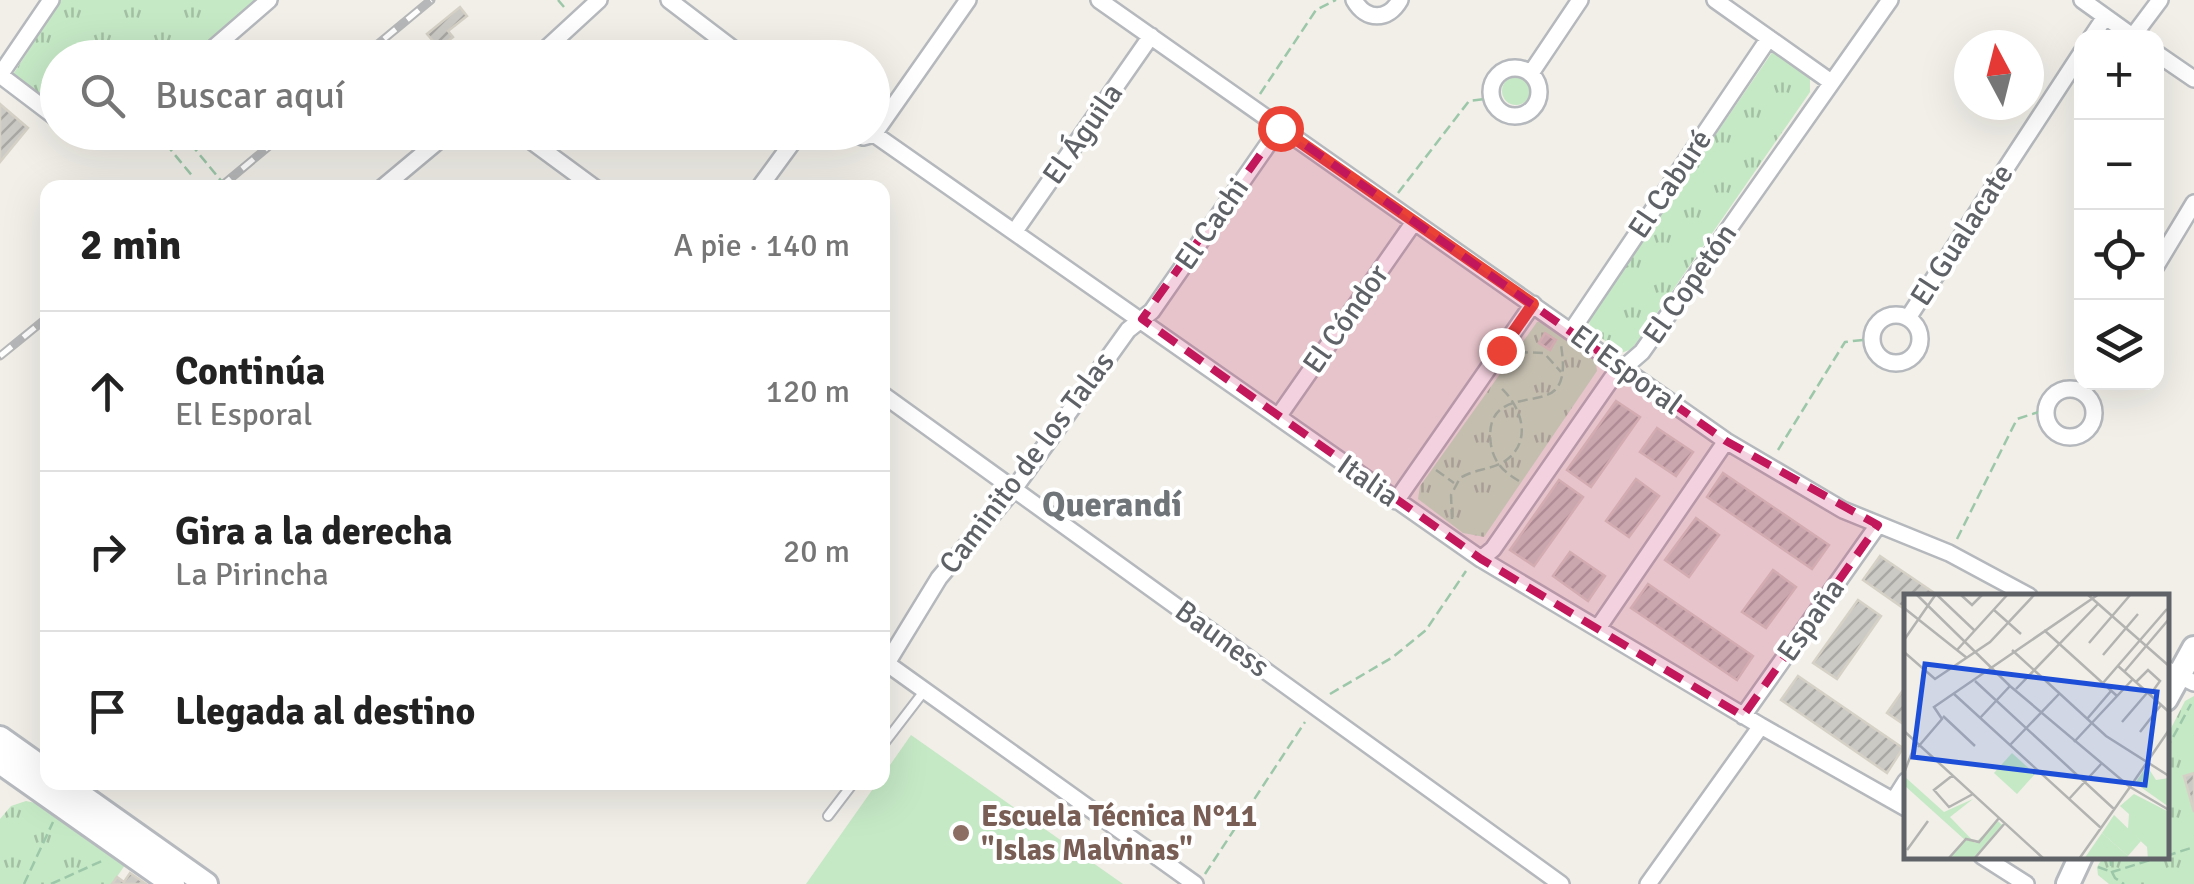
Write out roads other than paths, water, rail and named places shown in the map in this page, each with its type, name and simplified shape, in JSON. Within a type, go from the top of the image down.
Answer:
[{"type":"main road","points":[[2180,676],[2194,648]]},
{"type":"main road","points":[[1,748],[40,769]]},
{"type":"main road","points":[[64,790],[173,884]]},
{"type":"main road","points":[[73,790],[206,884]]},
{"type":"street","points":[[40,106],[0,75],[51,0]]},
{"type":"street","points":[[223,40],[269,0]]},
{"type":"street","points":[[556,40],[599,0]]},
{"type":"street","points":[[669,0],[722,40]]},
{"type":"street","points":[[890,111],[968,0]]},
{"type":"street","name":"El Esporal","points":[[1099,0],[1533,304],[1564,333],[1624,369],[1726,441],[1816,496],[1950,554],[2025,594]]},
{"type":"street","points":[[1354,0],[1363,12],[1378,16],[1393,11],[1400,0]]},
{"type":"street","points":[[1531,74],[1580,0]]},
{"type":"street","points":[[1715,0],[1831,82]]},
{"type":"street","name":"El Copetón","points":[[1481,559],[1493,549],[1612,378],[1642,352],[1890,0]]},
{"type":"street","points":[[2082,0],[2124,30]]},
{"type":"street","points":[[2139,30],[2160,0]]},
{"type":"street","points":[[2096,30],[2105,17]]},
{"type":"street","name":"El Águila","points":[[1015,231],[1151,36]]},
{"type":"street","name":"El Caburé","points":[[1564,333],[1769,38]]},
{"type":"street","points":[[2164,59],[2194,80]]},
{"type":"street","name":"El Gualacate","points":[[1908,318],[2074,64]]},
{"type":"street","points":[[1517,67],[1531,74],[1539,96],[1536,104],[1516,116],[1500,112],[1491,98],[1492,83],[1502,71],[1517,67]]},
{"type":"street","name":"El Cachi","points":[[1142,319],[1280,128]]},
{"type":"street","name":"Italia","points":[[890,145],[1481,559],[1743,716],[1900,804]]},
{"type":"street","points":[[392,180],[427,150]]},
{"type":"street","points":[[543,150],[584,180]]},
{"type":"street","points":[[765,180],[787,150]]},
{"type":"street","points":[[2164,253],[2194,203]]},
{"type":"street","name":"El Cóndor","points":[[1278,417],[1414,222]]},
{"type":"street","points":[[1396,502],[1533,304]]},
{"type":"street","name":"El Gualacate","points":[[1900,315],[1908,318],[1921,338],[1917,353],[1896,364],[1881,359],[1871,338],[1877,323],[1900,315]]},
{"type":"street","name":"Caminito de los Talas","points":[[890,653],[939,578],[1014,489],[1128,330],[1142,319]]},
{"type":"street","points":[[2085,387],[2093,403],[2094,419],[2090,426],[2077,436],[2054,432],[2045,410],[2052,396],[2066,388],[2085,387]]},
{"type":"street","name":"Bauness","points":[[890,400],[1561,884]]},
{"type":"street","points":[[1598,628],[1726,441]]},
{"type":"street","name":"España","points":[[1743,716],[1878,525]]},
{"type":"street","points":[[890,665],[1195,884]]},
{"type":"street","points":[[1648,884],[1761,726]]},
{"type":"street","points":[[1987,859],[2026,884]]},
{"type":"lane","points":[[890,736],[925,690]]},
{"type":"lane","points":[[828,816],[848,790]]},
{"type":"railway","points":[[383,40],[431,0]]},
{"type":"railway","points":[[229,180],[264,150]]},
{"type":"railway","points":[[0,356],[40,324]]},
{"type":"place","name":"Escuela Técnica N°11 \"Islas Malvinas\"","points":[[961,833]]},
{"type":"district","name":"Querandí","points":[[1112,504]]}]
